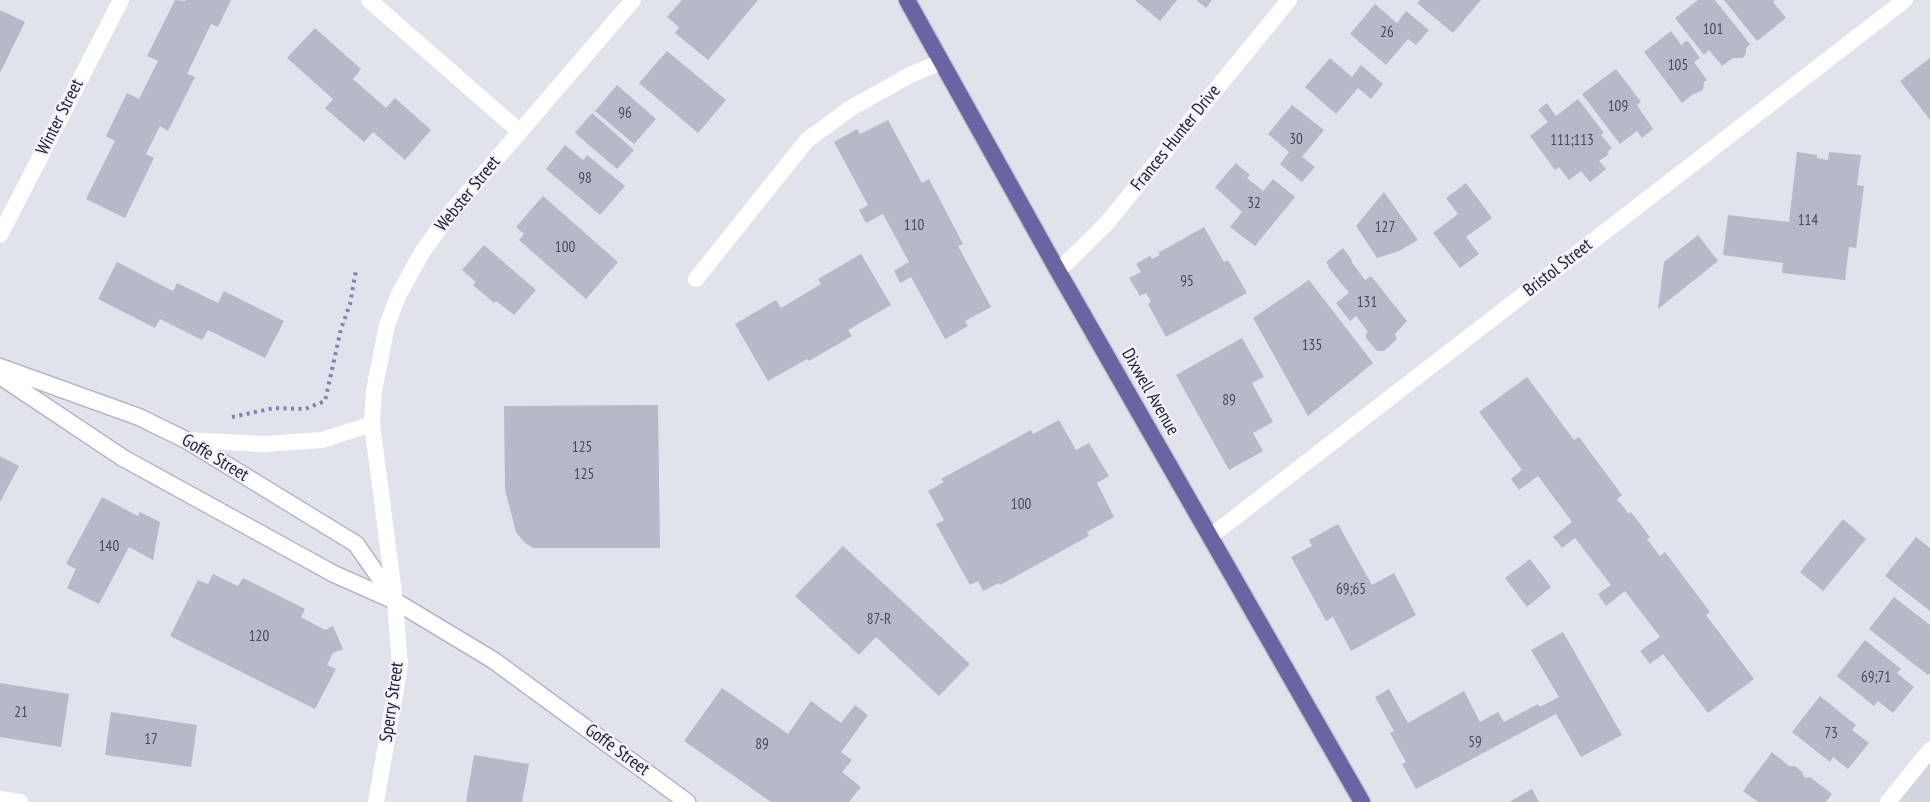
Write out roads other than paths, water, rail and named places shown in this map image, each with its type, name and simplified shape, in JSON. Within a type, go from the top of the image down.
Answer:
[{"type":"main road","name":"Dixwell Avenue","points":[[907,0],[1058,271],[1362,802]]},
{"type":"street","name":"Winter Street","points":[[0,235],[121,0]]},
{"type":"street","points":[[369,0],[520,132]]},
{"type":"street","name":"Webster Street","points":[[395,601],[372,424],[374,392],[380,358],[387,325],[399,294],[423,251],[451,212],[633,0]]},
{"type":"street","name":"Frances Hunter Drive","points":[[1058,271],[1106,224],[1289,0]]},
{"type":"street","name":"Bristol Street","points":[[1211,536],[1905,0]]},
{"type":"street","points":[[696,279],[807,140],[851,108],[910,75],[941,62]]},
{"type":"street","name":"Goffe Street","points":[[0,367],[139,417],[186,440],[356,544],[395,601]]},
{"type":"street","name":"Goffe Street","points":[[0,376],[123,458],[327,571],[395,601],[493,660],[687,802]]},
{"type":"street","points":[[186,440],[265,444],[322,440],[372,424]]},
{"type":"street","name":"Sperry Street","points":[[376,802],[400,665],[395,601]]},
{"type":"street","points":[[1888,802],[1930,750]]},
{"type":"street","points":[[0,799],[20,802]]}]
